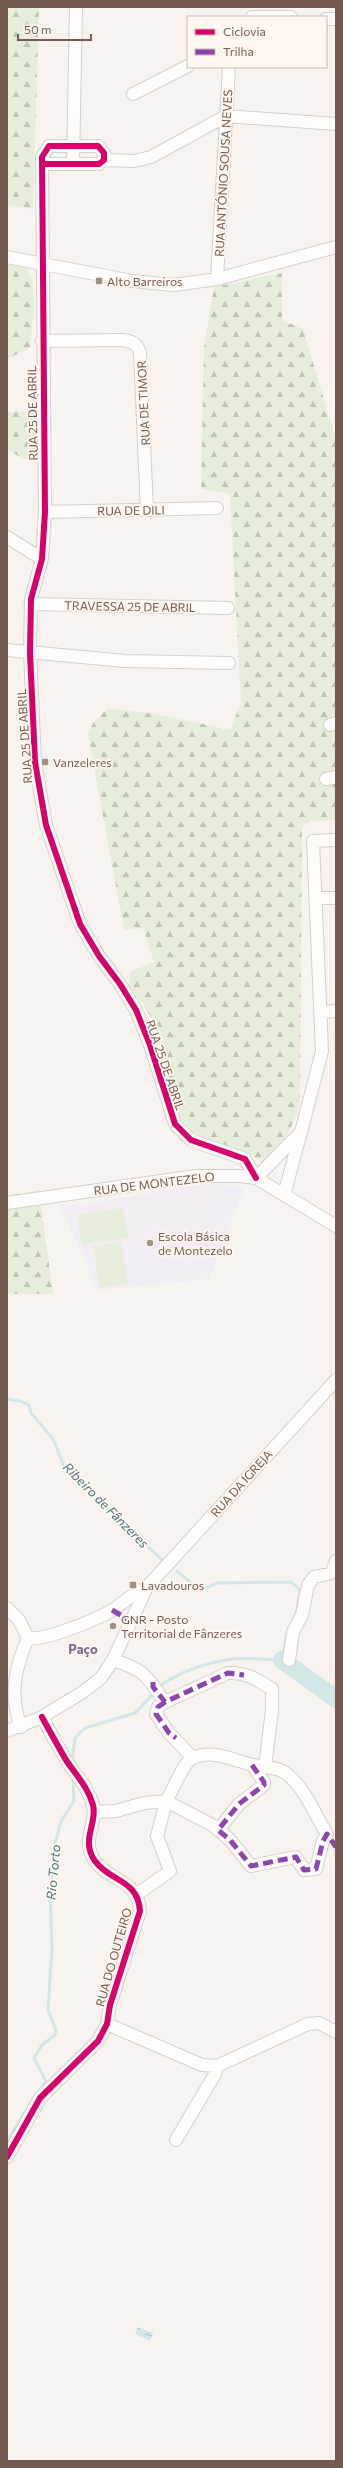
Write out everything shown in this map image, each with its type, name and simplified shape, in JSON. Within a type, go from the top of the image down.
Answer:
[{"type":"street","points":[[73,164],[72,145],[76,7]]},
{"type":"street","points":[[133,94],[187,67]]},
{"type":"street","name":"RUA ANTÓNIO SOUSA NEVES","points":[[216,279],[229,68]]},
{"type":"street","points":[[104,160],[104,153],[98,146],[49,146],[42,157],[42,164],[99,164],[104,160],[134,161],[151,157],[226,116],[336,124]]},
{"type":"street","name":"RUA 25 DE ABRIL","points":[[42,164],[41,264],[45,512],[42,559],[31,604],[30,653],[35,762],[39,794],[46,825],[80,924],[99,956],[120,984],[136,1010],[150,1045],[175,1124],[191,1140],[245,1159],[256,1178]]},
{"type":"street","points":[[7,257],[151,283],[174,285],[216,279],[336,247]]},
{"type":"street","name":"RUA DE TIMOR","points":[[42,341],[122,340],[132,341],[138,346],[140,353],[147,510]]},
{"type":"street","name":"RUA DE DILI","points":[[45,512],[217,508]]},
{"type":"street","points":[[7,537],[42,559]]},
{"type":"street","name":"TRAVESSA 25 DE ABRIL","points":[[31,604],[228,608]]},
{"type":"street","points":[[7,650],[125,661],[229,663]]},
{"type":"street","points":[[284,1195],[322,1050],[313,841],[336,840]]},
{"type":"street","points":[[316,898],[336,898]]},
{"type":"street","points":[[321,1012],[336,1011]]},
{"type":"street","points":[[256,1178],[301,1132]]},
{"type":"street","name":"RUA DE MONTEZELO","points":[[7,1203],[196,1176],[222,1175],[256,1178],[336,1226]]},
{"type":"street","name":"RUA DA IGREJA","points":[[147,1588],[336,1380]]},
{"type":"street","points":[[289,1660],[293,1632],[302,1615],[308,1584],[314,1577],[332,1573],[336,1561]]},
{"type":"street","points":[[28,1638],[42,1639],[82,1625],[112,1610],[134,1592],[147,1588]]},
{"type":"street","points":[[7,1731],[21,1727],[42,1717],[82,1692],[100,1678],[113,1660],[147,1588]]},
{"type":"street","points":[[7,1608],[19,1620],[28,1638],[10,1684],[16,1713],[21,1727]]},
{"type":"street","points":[[112,1610],[131,1621]]},
{"type":"street","points":[[113,1660],[137,1667],[165,1702]]},
{"type":"street","points":[[193,1758],[176,1738],[169,1733],[156,1714],[158,1707],[165,1702],[228,1672],[257,1679],[272,1690],[272,1710],[264,1767]]},
{"type":"street","points":[[42,1717],[67,1761],[83,1783],[91,1798],[95,1812],[116,1811],[144,1803],[166,1801],[218,1830],[230,1840],[250,1866],[296,1857],[304,1870],[310,1871],[316,1869],[323,1841],[327,1834],[302,1791],[287,1774],[278,1769],[252,1765],[225,1757],[208,1755],[193,1758],[183,1766],[166,1801],[157,1836],[170,1871],[136,1895]]},
{"type":"street","points":[[218,1830],[239,1804],[264,1785],[264,1782],[252,1765]]},
{"type":"street","name":"RUA DO OUTEIRO","points":[[7,2157],[40,2098],[98,2041],[107,2024],[110,2005],[140,1911],[136,1895],[123,1881],[109,1873],[95,1860],[88,1844],[90,1828],[95,1812]]},
{"type":"street","points":[[107,2024],[202,2065],[216,2066],[308,2024],[319,2023],[336,2032]]},
{"type":"street","points":[[176,2140],[215,2074],[216,2066]]},
{"type":"shaded area","name":"Escola Básica de Montezelo","points":[[201,1184],[222,1184],[244,1188],[209,1279],[98,1290],[60,1205],[69,1203],[74,1206]]},
{"type":"green space","points":[[7,7],[39,7],[33,209],[7,205]]},
{"type":"green space","points":[[7,263],[26,266],[33,285],[34,306],[30,348],[7,359]]},
{"type":"green space","points":[[282,273],[282,320],[303,329],[336,440],[336,820],[311,821],[302,827],[300,1102],[294,1121],[282,1143],[262,1163],[252,1155],[214,1143],[183,1127],[176,1111],[157,1026],[129,984],[130,972],[154,962],[143,928],[124,930],[88,734],[93,723],[108,708],[155,714],[230,730],[241,703],[230,494],[201,489],[204,348],[214,287]]},
{"type":"green space","points":[[37,411],[36,461],[26,460],[7,450],[7,412]]},
{"type":"green space","points":[[39,1190],[53,1294],[7,1294],[7,1196]]},
{"type":"green space","points":[[123,1208],[128,1238],[82,1245],[77,1215]]},
{"type":"green space","points":[[122,1242],[128,1283],[100,1288],[93,1246]]},
{"type":"water","points":[[138,2327],[153,2333],[150,2341],[135,2334]]},
{"type":"waterway","name":"Ribeiro de Fânzeres","points":[[7,1399],[20,1401],[29,1405],[31,1413],[53,1439],[64,1466],[163,1561]]},
{"type":"waterway","name":"Ribeiro de Fânzeres","points":[[177,1571],[196,1587],[206,1588],[217,1583],[291,1582],[300,1590],[297,1610],[293,1620]]},
{"type":"waterway","name":"Rio Torto","points":[[159,1687],[184,1672],[224,1660],[239,1658],[282,1660],[288,1630]]},
{"type":"waterway","name":"Rio Torto","points":[[282,1660],[336,1699]]},
{"type":"waterway","name":"Rio Torto","points":[[72,1762],[75,1738],[85,1728],[135,1713],[154,1693]]},
{"type":"waterway","name":"Rio Torto","points":[[39,2091],[46,2082],[34,2058],[42,2045],[55,2035],[56,2030],[48,2010],[52,1948],[50,1892],[54,1848],[61,1821],[74,1801],[73,1779]]},
{"type":"waterway","name":"Rio Torto","points":[[7,2141],[30,2104]]},
{"type":"marked path","points":[[112,1610],[131,1621]]},
{"type":"marked path","points":[[153,1682],[153,1687],[165,1702],[228,1673],[244,1675]]},
{"type":"marked path","points":[[165,1702],[158,1707],[156,1714],[169,1733],[176,1738]]},
{"type":"marked path","points":[[252,1765],[264,1782],[264,1785],[239,1804],[218,1830],[230,1840],[251,1866],[296,1857],[304,1870],[316,1869],[323,1841],[327,1834],[336,1847]]},
{"type":"cycle path","points":[[42,164],[99,164],[104,160],[104,153],[98,146],[49,146],[42,157],[45,512],[42,559],[31,599],[30,653],[35,762],[46,825],[80,924],[99,956],[120,984],[136,1010],[150,1045],[175,1124],[191,1140],[245,1159],[256,1178]]},
{"type":"cycle path","points":[[7,2157],[40,2098],[98,2041],[107,2024],[110,2005],[140,1911],[138,1901],[129,1887],[101,1868],[95,1861],[89,1846],[94,1812],[91,1799],[85,1787],[66,1760],[42,1717]]},
{"type":"place","name":"Alto Barreiros","points":[[99,281]]},
{"type":"place","name":"Vanzeleres","points":[[45,762]]},
{"type":"place","name":"Escola Básica de Montezelo","points":[[150,1243]]},
{"type":"place","name":"Lavadouros","points":[[133,1585]]},
{"type":"place","name":"GNR - Posto Territorial de Fânzeres","points":[[113,1626]]},
{"type":"district","name":"Paço","points":[[83,1649]]}]
